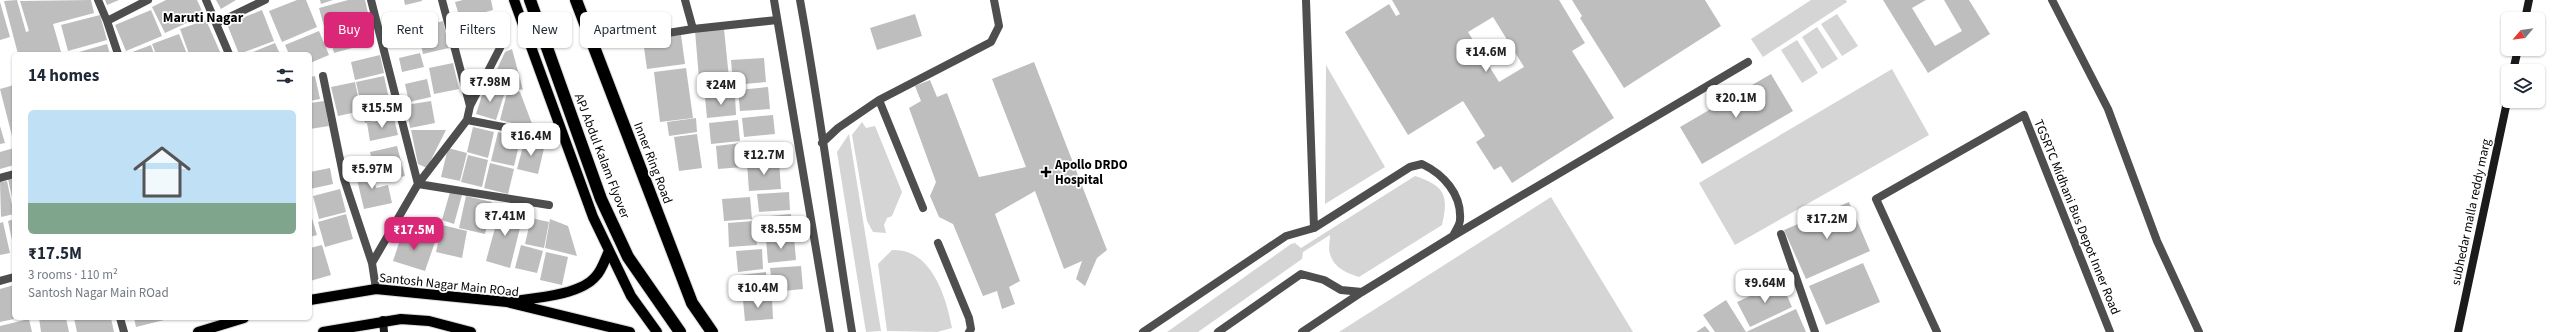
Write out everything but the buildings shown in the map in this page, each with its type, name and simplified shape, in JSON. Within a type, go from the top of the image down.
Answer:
[{"type":"highway","name":"APJ Abdul Kalam Flyover","points":[[530,0],[601,199],[628,257],[680,332]]},
{"type":"highway","name":"Inner Ring Road","points":[[576,0],[580,12]]},
{"type":"highway","name":"Inner Ring Road","points":[[593,48],[692,303],[712,332]]},
{"type":"main road","points":[[514,0],[593,217],[631,296],[657,332]]},
{"type":"main road","points":[[2526,12],[2529,0]]},
{"type":"main road","name":"subhedar malla reddy marg","points":[[2458,332],[2505,108]]},
{"type":"main road","points":[[507,302],[543,298],[581,287],[596,277],[609,251]]},
{"type":"main road","name":"Santosh Nagar Main ROad","points":[[312,300],[376,289],[507,302],[630,332]]},
{"type":"main road","points":[[198,332],[237,320]]},
{"type":"main road","points":[[383,320],[384,332]]},
{"type":"main road","points":[[324,332],[383,320],[429,321],[471,332]]},
{"type":"street","points":[[98,0],[117,52]]},
{"type":"street","points":[[107,21],[148,0]]},
{"type":"street","points":[[206,0],[227,52]]},
{"type":"street","points":[[217,24],[265,0]]},
{"type":"street","points":[[371,0],[418,184]]},
{"type":"street","points":[[442,0],[470,106]]},
{"type":"street","points":[[685,0],[693,29]]},
{"type":"street","points":[[774,0],[826,316],[830,332]]},
{"type":"street","points":[[800,0],[819,100],[822,143],[852,332]]},
{"type":"street","points":[[822,143],[838,128],[879,100],[991,42],[999,26],[994,0]]},
{"type":"street","points":[[1306,0],[1314,228]]},
{"type":"street","points":[[2052,0],[2108,109],[2157,241],[2199,332]]},
{"type":"street","points":[[671,32],[777,20]]},
{"type":"street","points":[[372,263],[418,184],[467,120],[470,106],[500,48]]},
{"type":"street","points":[[1302,332],[1362,292],[1452,236],[1748,62]]},
{"type":"street","points":[[323,76],[344,179],[372,263],[376,289]]},
{"type":"street","points":[[879,100],[924,208]]},
{"type":"street","name":"TGSRTC Midhani Bus Depot Inner Road","points":[[1936,332],[1876,199],[2024,115],[2110,332]]},
{"type":"street","points":[[467,120],[524,131]]},
{"type":"street","points":[[1143,332],[1286,236],[1314,228],[1410,167],[1422,164],[1446,180],[1455,195],[1461,221],[1452,236]]},
{"type":"street","points":[[0,178],[12,175]]},
{"type":"street","points":[[418,184],[549,205]]},
{"type":"street","points":[[1781,234],[1815,332]]},
{"type":"street","points":[[938,243],[969,318],[971,329],[969,332]]},
{"type":"street","points":[[1218,332],[1301,274],[1324,280],[1341,290],[1362,292]]},
{"type":"street","points":[[0,281],[12,278]]},
{"type":"street","points":[[121,320],[124,332]]},
{"type":"shaded area","points":[[1811,0],[1846,0],[1847,2],[1763,57],[1751,39]]},
{"type":"shaded area","points":[[1837,14],[1858,46],[1842,56],[1821,24]]},
{"type":"shaded area","points":[[1817,27],[1838,59],[1822,69],[1802,37]]},
{"type":"shaded area","points":[[1797,40],[1818,73],[1802,83],[1781,50]]},
{"type":"shaded area","points":[[1326,65],[1385,167],[1325,204]]},
{"type":"shaded area","points":[[1892,69],[1929,135],[1735,245],[1699,183]]},
{"type":"shaded area","points":[[862,122],[866,128],[875,126],[902,192],[892,216],[887,218],[884,225],[886,233],[873,232],[867,221],[852,135]]},
{"type":"shaded area","points":[[849,134],[881,331],[866,332],[837,152]]},
{"type":"shaded area","points":[[1415,176],[1433,184],[1439,188],[1442,193],[1445,206],[1442,225],[1359,277],[1346,272],[1332,259],[1329,252],[1330,235],[1303,252],[1302,259],[1198,332],[1167,332],[1291,244],[1295,243],[1301,248]]},
{"type":"shaded area","points":[[1551,197],[1633,332],[1339,332]]},
{"type":"shaded area","points":[[892,250],[906,251],[927,265],[941,289],[946,302],[952,328],[937,332],[887,331],[878,264]]},
{"type":"place","name":"Apollo DRDO Hospital","points":[[1046,172]]},
{"type":"district","name":"Maruti Nagar","points":[[203,18]]}]
